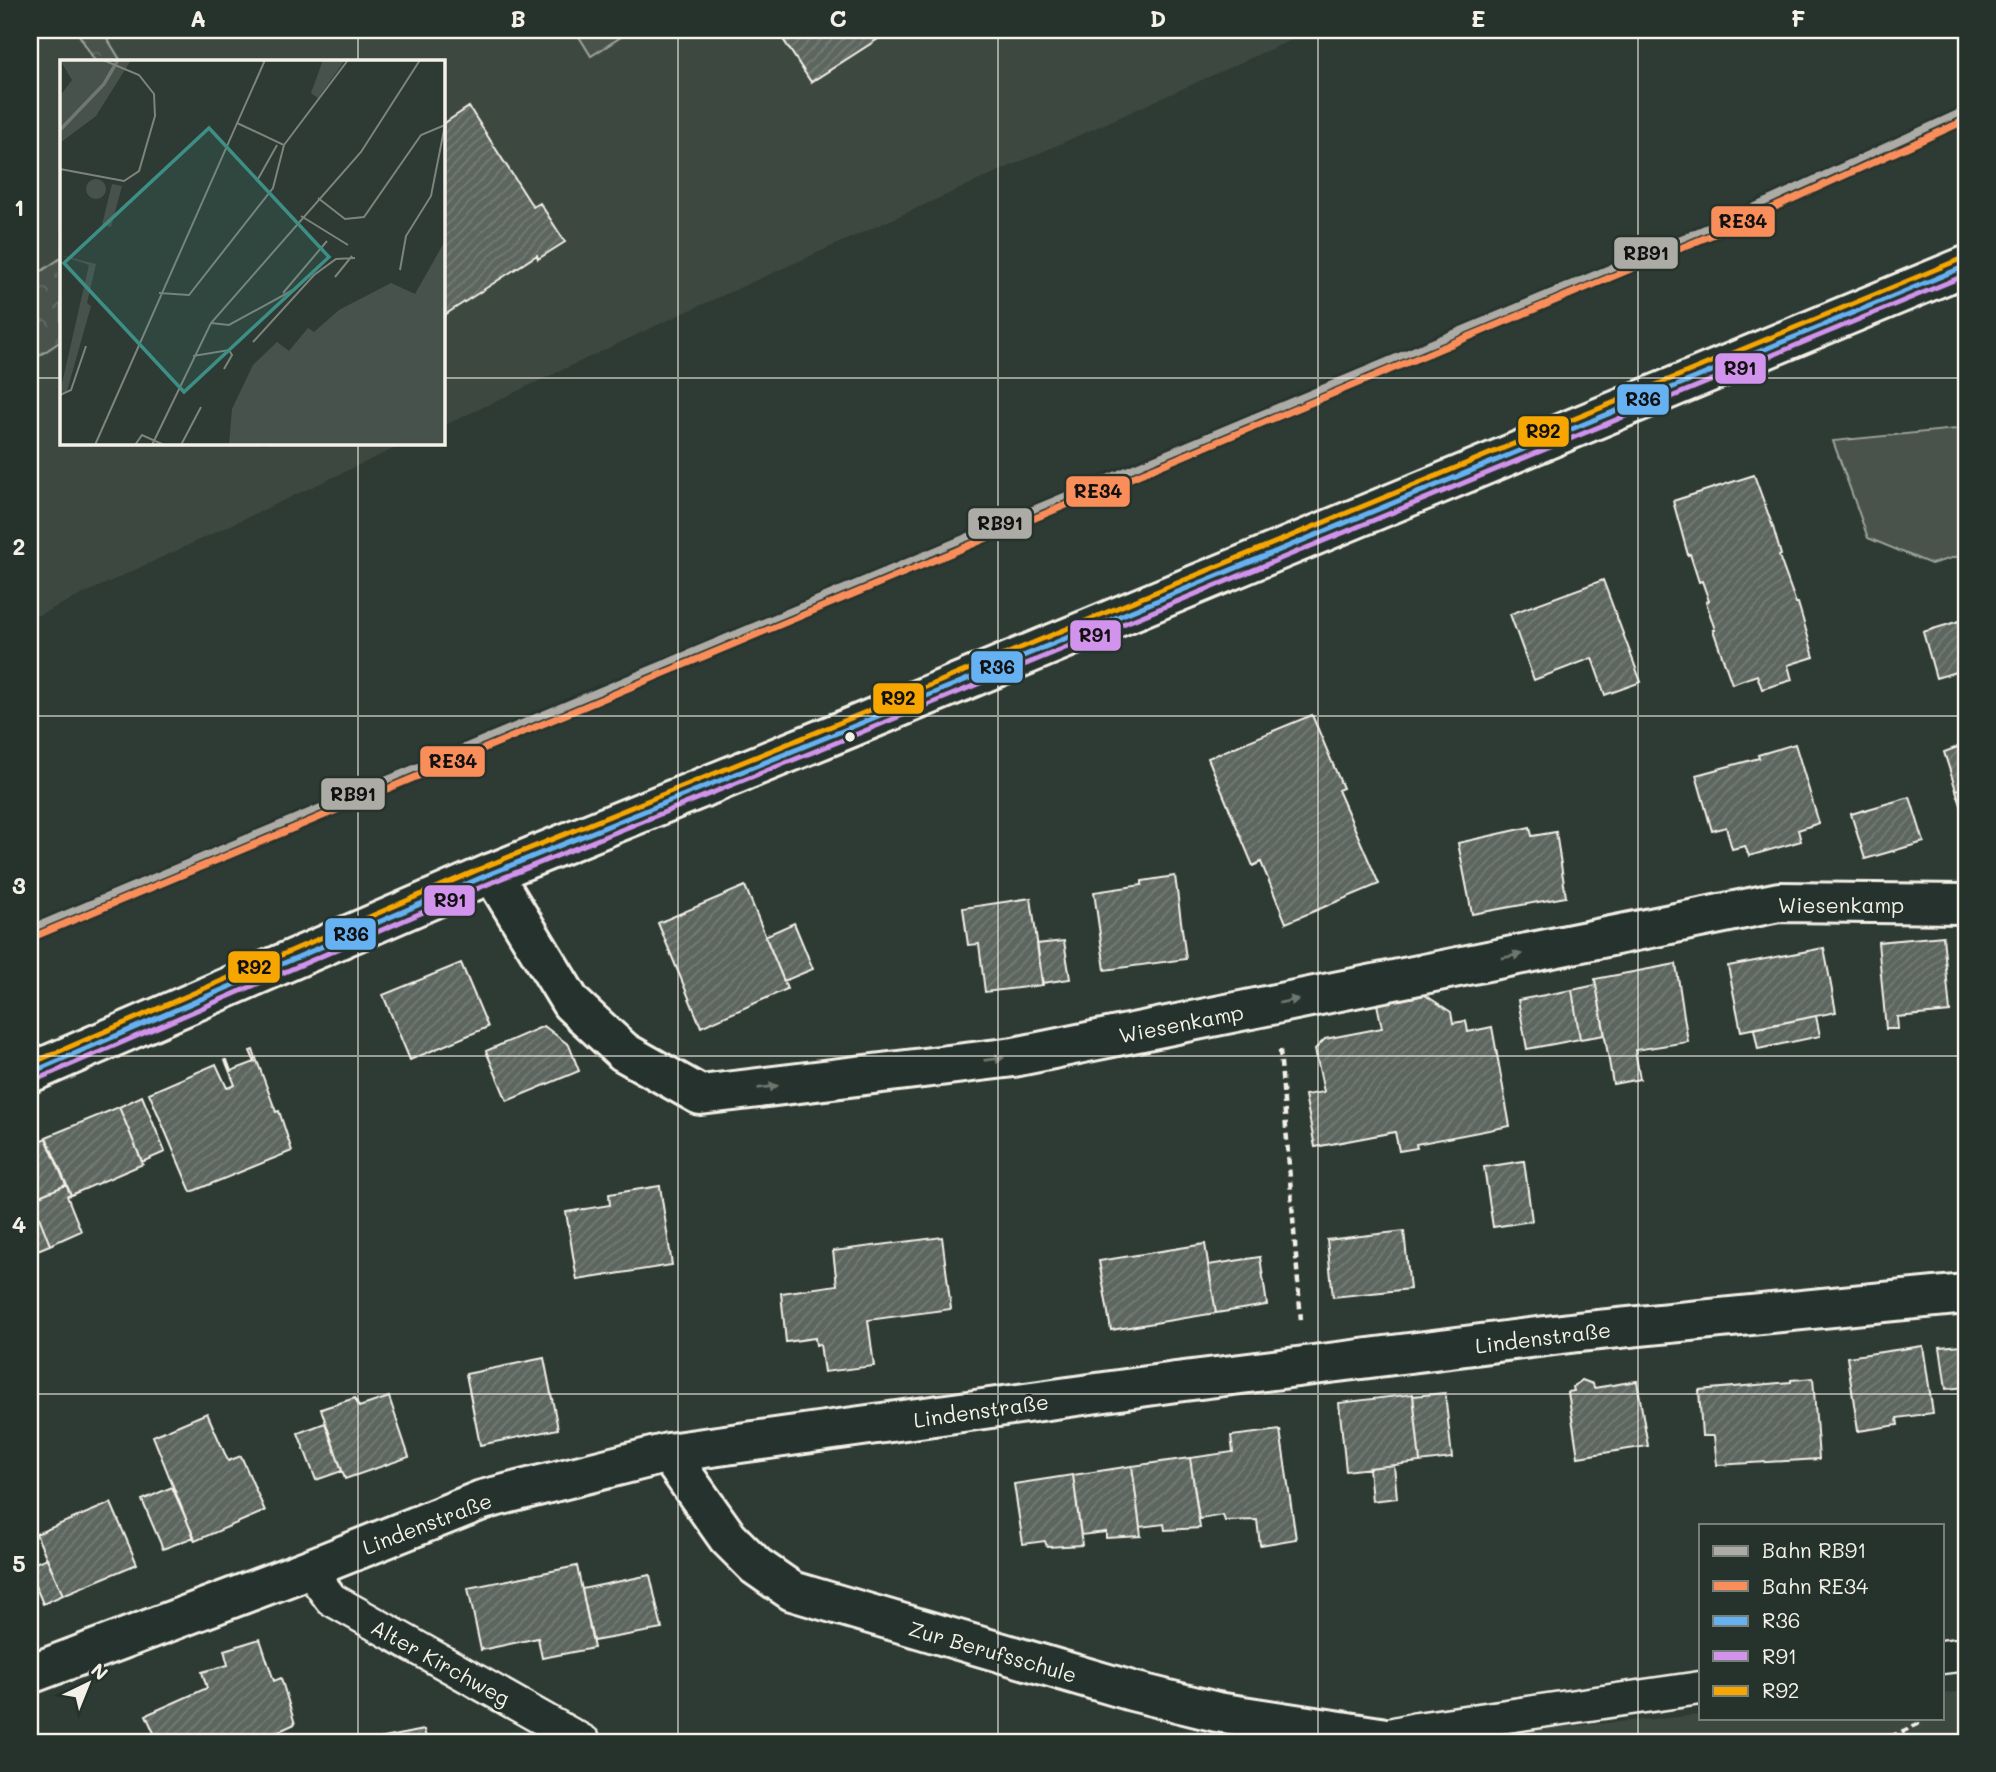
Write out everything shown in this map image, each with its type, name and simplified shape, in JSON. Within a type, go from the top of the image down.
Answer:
[{"type":"street","points":[[30,1073],[492,873],[855,726],[1966,266]]},
{"type":"street","name":"Wiesenkamp","points":[[492,873],[571,1003],[624,1052],[700,1095],[1014,1057],[1779,902],[1966,904]]},
{"type":"street","name":"Lindenstraße","points":[[30,1674],[309,1569],[482,1500],[668,1453],[1305,1366],[1578,1332],[1966,1294]]},
{"type":"street","name":"Zur Berufsschule","points":[[668,1453],[727,1538],[756,1566],[792,1591],[1132,1691],[1217,1712],[1388,1740]]},
{"type":"lane","name":"Alter Kirchweg","points":[[309,1569],[331,1600],[584,1742]]},
{"type":"lane","points":[[1944,1657],[1966,1654]]},
{"type":"lane","name":"Zur Berufsschule","points":[[1388,1740],[1417,1729],[1699,1688]]},
{"type":"path","points":[[1276,1004],[1305,1366]]},
{"type":"path","points":[[1880,1742],[1918,1724],[1918,1720]]},
{"type":"shaded area","points":[[30,30],[1313,30],[668,320],[444,426],[444,60],[60,60],[60,444],[404,444],[30,619]]},
{"type":"shaded area","points":[[1966,1691],[1966,1742],[1388,1742],[1699,1715],[1699,1720],[1944,1720],[1944,1694]]},
{"type":"green space","points":[[76,30],[102,30],[120,60],[94,60]]},
{"type":"green space","points":[[575,30],[632,30],[591,56]]},
{"type":"green space","points":[[60,259],[60,342],[30,362],[30,279]]},
{"type":"green space","points":[[1966,428],[1966,554],[1931,564],[1868,538],[1833,441]]},
{"type":"building","points":[[777,30],[892,30],[811,82]]},
{"type":"building","points":[[469,107],[533,207],[540,203],[565,242],[538,259],[537,255],[444,315],[444,123]]},
{"type":"building","points":[[1754,475],[1814,657],[1788,665],[1792,680],[1762,689],[1757,675],[1732,684],[1713,630],[1706,602],[1709,601],[1702,581],[1699,582],[1690,554],[1688,555],[1673,501]]},
{"type":"building","points":[[1603,580],[1641,682],[1605,695],[1592,658],[1534,680],[1510,614]]},
{"type":"building","points":[[1966,619],[1966,669],[1936,678],[1923,632]]},
{"type":"building","points":[[1312,715],[1343,788],[1338,790],[1379,884],[1286,923],[1261,862],[1253,866],[1208,758]]},
{"type":"building","points":[[1795,744],[1819,823],[1798,830],[1801,841],[1749,856],[1745,846],[1732,849],[1726,827],[1712,831],[1696,775],[1759,758],[1758,755]]},
{"type":"building","points":[[1966,744],[1966,787],[1956,790],[1944,752]]},
{"type":"building","points":[[1966,787],[1966,820],[1956,790]]},
{"type":"building","points":[[1910,797],[1924,842],[1865,859],[1851,814]]},
{"type":"building","points":[[1530,827],[1532,836],[1556,832],[1566,897],[1472,914],[1458,843]]},
{"type":"building","points":[[1175,876],[1186,959],[1105,970],[1094,892],[1142,885],[1142,881]]},
{"type":"building","points":[[745,886],[787,989],[701,1027],[658,923]]},
{"type":"building","points":[[1031,898],[1043,985],[985,992],[979,944],[968,945],[963,908]]},
{"type":"building","points":[[794,923],[813,969],[784,981],[765,936]]},
{"type":"building","points":[[1943,936],[1950,1012],[1897,1017],[1898,1029],[1886,1029],[1878,942]]},
{"type":"building","points":[[1064,941],[1070,979],[1042,983],[1037,944]]},
{"type":"building","points":[[1824,948],[1836,1012],[1741,1031],[1728,966]]},
{"type":"building","points":[[461,963],[488,1027],[410,1060],[383,995]]},
{"type":"building","points":[[1676,964],[1688,1042],[1635,1050],[1640,1079],[1613,1084],[1595,979]]},
{"type":"building","points":[[1596,985],[1605,1035],[1580,1039],[1572,990]]},
{"type":"building","points":[[1572,990],[1580,1039],[1527,1049],[1518,1000]]},
{"type":"building","points":[[1425,995],[1451,1012],[1453,1023],[1466,1021],[1468,1032],[1492,1027],[1510,1126],[1416,1144],[1417,1148],[1399,1151],[1395,1132],[1315,1147],[1305,1095],[1324,1092],[1315,1049],[1325,1039],[1382,1028],[1377,1004]]},
{"type":"building","points":[[1816,1016],[1820,1036],[1758,1049],[1754,1029]]},
{"type":"building","points":[[544,1026],[569,1045],[579,1071],[507,1101],[486,1051]]},
{"type":"building","points":[[253,1050],[276,1112],[279,1111],[292,1151],[191,1192],[149,1093],[216,1064],[227,1088],[235,1085],[225,1060],[231,1071],[255,1062],[250,1051]]},
{"type":"building","points":[[142,1096],[165,1152],[142,1162],[119,1107]]},
{"type":"building","points":[[119,1107],[143,1164],[71,1195],[46,1137]]},
{"type":"building","points":[[46,1138],[66,1185],[32,1199],[30,1145]]},
{"type":"building","points":[[1524,1161],[1532,1221],[1493,1227],[1484,1167]]},
{"type":"building","points":[[66,1185],[71,1195],[67,1196],[81,1231],[50,1245],[32,1199]]},
{"type":"building","points":[[660,1186],[672,1265],[577,1280],[566,1212],[610,1205],[609,1194]]},
{"type":"building","points":[[30,1194],[50,1245],[30,1253]]},
{"type":"building","points":[[1404,1231],[1410,1289],[1333,1297],[1327,1240]]},
{"type":"building","points":[[942,1237],[951,1309],[868,1320],[874,1366],[824,1372],[820,1344],[816,1345],[815,1338],[786,1342],[781,1293],[837,1285],[833,1251]]},
{"type":"building","points":[[1205,1244],[1216,1313],[1111,1330],[1099,1261]]},
{"type":"building","points":[[1260,1257],[1267,1305],[1216,1313],[1208,1265]]},
{"type":"building","points":[[1962,1345],[1966,1345],[1966,1387]]},
{"type":"building","points":[[1962,1345],[1966,1387],[1946,1389],[1940,1347]]},
{"type":"building","points":[[1923,1346],[1933,1413],[1897,1418],[1898,1425],[1858,1431],[1847,1357]]},
{"type":"building","points":[[544,1358],[558,1429],[480,1445],[466,1374]]},
{"type":"building","points":[[1813,1378],[1819,1459],[1717,1465],[1714,1436],[1702,1436],[1699,1390]]},
{"type":"building","points":[[1582,1380],[1593,1384],[1594,1388],[1637,1381],[1648,1446],[1578,1457],[1568,1392],[1574,1391],[1573,1387]]},
{"type":"building","points":[[1445,1393],[1452,1458],[1420,1462],[1413,1396]]},
{"type":"building","points":[[1413,1394],[1420,1462],[1346,1471],[1339,1403]]},
{"type":"building","points":[[389,1397],[409,1457],[345,1479],[321,1409],[355,1398],[359,1407]]},
{"type":"building","points":[[207,1413],[228,1461],[241,1456],[265,1511],[195,1541],[153,1436]]},
{"type":"building","points":[[325,1423],[342,1471],[316,1480],[298,1433]]},
{"type":"building","points":[[1280,1430],[1296,1539],[1260,1545],[1257,1520],[1225,1521],[1223,1515],[1199,1519],[1190,1458],[1233,1452],[1231,1436]]},
{"type":"building","points":[[1190,1458],[1200,1528],[1165,1530],[1164,1524],[1140,1527],[1132,1466]]},
{"type":"building","points":[[1394,1465],[1397,1498],[1372,1501],[1369,1468]]},
{"type":"building","points":[[1132,1466],[1141,1536],[1106,1538],[1106,1532],[1081,1535],[1073,1475]]},
{"type":"building","points":[[1073,1475],[1082,1545],[1047,1547],[1045,1541],[1023,1544],[1014,1484]]},
{"type":"building","points":[[172,1487],[194,1537],[163,1549],[142,1500]]},
{"type":"building","points":[[111,1503],[137,1564],[63,1595],[36,1534]]},
{"type":"building","points":[[47,1558],[63,1595],[43,1604],[30,1573],[30,1565]]},
{"type":"building","points":[[577,1566],[594,1648],[542,1658],[538,1638],[481,1650],[468,1588]]},
{"type":"building","points":[[650,1575],[662,1629],[593,1641],[582,1589]]},
{"type":"building","points":[[260,1639],[274,1681],[281,1678],[295,1724],[268,1736],[270,1742],[158,1742],[146,1715],[207,1688],[202,1672],[228,1665],[224,1650]]},
{"type":"building","points":[[424,1730],[427,1742],[364,1742]]},
{"type":"rail line","name":"RB91","points":[[30,929],[1728,219],[1966,110]]},
{"type":"rail line","name":"RE34","points":[[33,937],[1731,227],[1966,120]]},
{"type":"transit line","name":"R92","points":[[30,1064],[489,865],[1963,258]]},
{"type":"transit line","name":"R36","points":[[30,1073],[492,873],[1966,266]]},
{"type":"transit line","name":"R91","points":[[33,1081],[495,881],[1966,275]]}]
